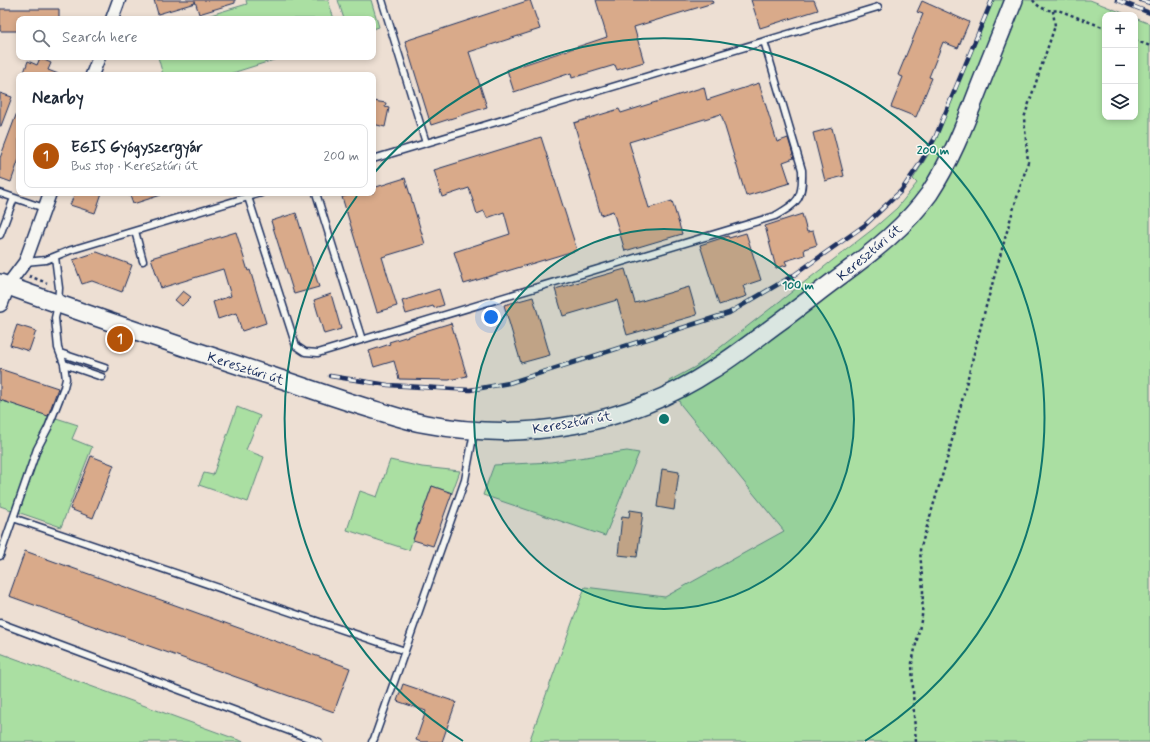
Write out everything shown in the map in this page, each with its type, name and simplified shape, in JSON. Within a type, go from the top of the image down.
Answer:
[{"type":"main road","name":"Keresztúri út","points":[[3,285],[58,305],[354,404],[410,421],[428,425],[504,432],[549,429],[598,421],[639,408],[677,390],[711,371],[870,254],[896,231],[928,194],[958,140],[1014,0]]},
{"type":"street","points":[[113,16],[119,0]]},
{"type":"street","points":[[93,72],[98,60]]},
{"type":"street","points":[[0,304],[3,285],[21,267],[49,196]]},
{"type":"lane","points":[[382,0],[426,143]]},
{"type":"lane","points":[[376,158],[878,7]]},
{"type":"lane","points":[[248,197],[296,346],[306,352],[318,353],[775,216],[792,207],[800,198],[802,170],[764,41]]},
{"type":"lane","points":[[0,193],[44,208]]},
{"type":"lane","points":[[21,267],[55,257],[70,250],[251,196]]},
{"type":"lane","points":[[317,196],[362,340]]},
{"type":"lane","points":[[0,235],[14,198]]},
{"type":"lane","points":[[135,231],[143,261]]},
{"type":"lane","points":[[0,556],[37,449],[48,428],[66,379],[64,364],[58,348],[55,318],[58,305],[59,288],[55,257]]},
{"type":"lane","points":[[60,353],[105,368]]},
{"type":"lane","points":[[64,364],[102,377]]},
{"type":"lane","points":[[372,742],[465,480],[474,430]]},
{"type":"lane","points":[[13,518],[405,651]]},
{"type":"lane","points":[[0,623],[318,742]]},
{"type":"path","points":[[1033,0],[1035,4],[1040,6],[1053,11],[1058,10],[1102,27]]},
{"type":"path","points":[[916,742],[912,663],[922,616],[923,592],[920,550],[948,456],[984,310],[1028,162],[1024,118],[1055,26],[1053,11]]},
{"type":"path","points":[[1138,41],[1150,46]]},
{"type":"path","points":[[21,267],[59,288]]},
{"type":"green space","points":[[246,0],[328,0],[333,16],[207,16],[247,4]]},
{"type":"green space","points":[[338,0],[371,0],[376,16],[343,16]]},
{"type":"green space","points":[[994,0],[1090,0],[1120,12],[1102,12],[1102,120],[1138,120],[1138,19],[1150,24],[1150,742],[529,742],[585,587],[665,597],[784,531],[681,405],[669,381],[695,367],[873,229],[897,208],[917,183],[913,179],[928,155]]},
{"type":"green space","points":[[376,17],[379,27],[376,28]]},
{"type":"green space","points":[[159,60],[274,60],[236,72],[162,72]]},
{"type":"green space","points":[[0,400],[78,425],[72,439],[92,447],[61,527],[0,506]]},
{"type":"green space","points":[[237,407],[260,416],[246,450],[264,457],[248,502],[199,485],[204,473],[213,475]]},
{"type":"green space","points":[[627,451],[639,453],[605,536],[483,495],[494,465],[551,462]]},
{"type":"green space","points":[[390,460],[422,467],[460,471],[452,493],[432,486],[409,550],[347,530],[360,491],[377,497]]},
{"type":"green space","points":[[0,653],[244,742],[0,742]]},
{"type":"building","points":[[154,0],[235,0],[235,3],[199,14],[195,1],[195,3],[158,14]]},
{"type":"building","points":[[530,0],[540,29],[469,52],[487,107],[431,125],[405,41]]},
{"type":"building","points":[[596,0],[712,0],[713,3],[634,27],[644,62],[617,70],[615,65],[572,78],[571,73],[514,92],[507,70],[607,37]]},
{"type":"building","points":[[751,0],[814,0],[818,10],[760,28]]},
{"type":"building","points":[[922,1],[969,22],[958,48],[943,42],[929,77],[932,78],[916,117],[891,107],[903,77],[898,75],[923,14],[917,12]]},
{"type":"building","points":[[0,9],[59,9],[59,16],[16,16],[16,31],[0,31]]},
{"type":"building","points":[[39,60],[44,60],[51,63],[48,70],[53,72],[24,72],[28,61],[37,65]]},
{"type":"building","points":[[759,83],[777,142],[788,138],[794,158],[783,162],[790,183],[746,196],[721,114],[629,142],[649,208],[672,201],[682,234],[625,251],[613,211],[601,215],[574,123],[619,109],[621,113],[704,87],[707,100]]},
{"type":"building","points":[[0,93],[12,97],[1,126],[0,126]]},
{"type":"building","points":[[376,101],[386,103],[385,107],[389,108],[385,127],[376,125]]},
{"type":"building","points":[[16,115],[16,168],[11,182],[0,178],[0,158]]},
{"type":"building","points":[[832,128],[844,176],[825,181],[813,133]]},
{"type":"building","points":[[541,137],[577,250],[464,284],[454,252],[510,234],[504,212],[487,218],[484,211],[477,214],[469,188],[442,197],[434,170]]},
{"type":"building","points":[[405,178],[425,244],[382,257],[397,306],[377,312],[342,197],[376,196],[376,187]]},
{"type":"building","points":[[74,196],[101,196],[95,213],[70,205]]},
{"type":"building","points":[[130,196],[158,196],[133,204]]},
{"type":"building","points":[[296,213],[319,287],[294,294],[271,221]]},
{"type":"building","points":[[802,214],[807,232],[813,231],[817,245],[804,249],[805,255],[785,261],[787,265],[776,268],[765,226]]},
{"type":"building","points":[[236,232],[248,271],[250,270],[266,323],[242,331],[236,313],[218,319],[213,302],[231,296],[223,269],[161,288],[151,258]]},
{"type":"building","points":[[746,233],[761,280],[743,286],[747,296],[719,305],[700,245],[728,236],[729,238]]},
{"type":"building","points":[[97,252],[132,265],[122,292],[92,281],[82,284],[73,260]]},
{"type":"building","points":[[625,269],[635,303],[689,287],[697,315],[627,335],[617,300],[563,316],[555,289]]},
{"type":"building","points":[[439,289],[444,305],[434,308],[433,306],[406,314],[402,301]]},
{"type":"building","points":[[183,291],[191,297],[182,306],[175,300]]},
{"type":"building","points":[[331,294],[341,329],[324,334],[314,300]]},
{"type":"building","points":[[533,297],[550,355],[521,363],[504,305]]},
{"type":"building","points":[[451,323],[467,376],[449,380],[399,379],[394,361],[374,367],[369,351],[390,344],[389,342]]},
{"type":"building","points":[[17,325],[36,331],[29,351],[10,345]]},
{"type":"building","points":[[0,369],[58,388],[48,416],[0,400]]},
{"type":"building","points":[[91,456],[114,465],[93,518],[70,509]]},
{"type":"building","points":[[662,469],[679,472],[674,510],[657,507]]},
{"type":"building","points":[[432,486],[452,493],[433,546],[413,540]]},
{"type":"building","points":[[630,510],[643,512],[637,557],[618,555],[622,516],[629,517]]},
{"type":"building","points":[[25,551],[350,668],[334,712],[9,596]]},
{"type":"building","points":[[403,684],[456,702],[442,742],[421,742],[416,740],[426,711],[397,701]]},
{"type":"railway","points":[[330,376],[388,385],[470,390],[509,383],[729,313],[794,275],[865,225],[901,191],[935,138],[992,0]]},
{"type":"railway","points":[[1117,0],[1150,13]]},
{"type":"railway","points":[[1141,0],[1150,3]]},
{"type":"place","name":"EGIS Gyógyszergyár","points":[[120,339]]}]
